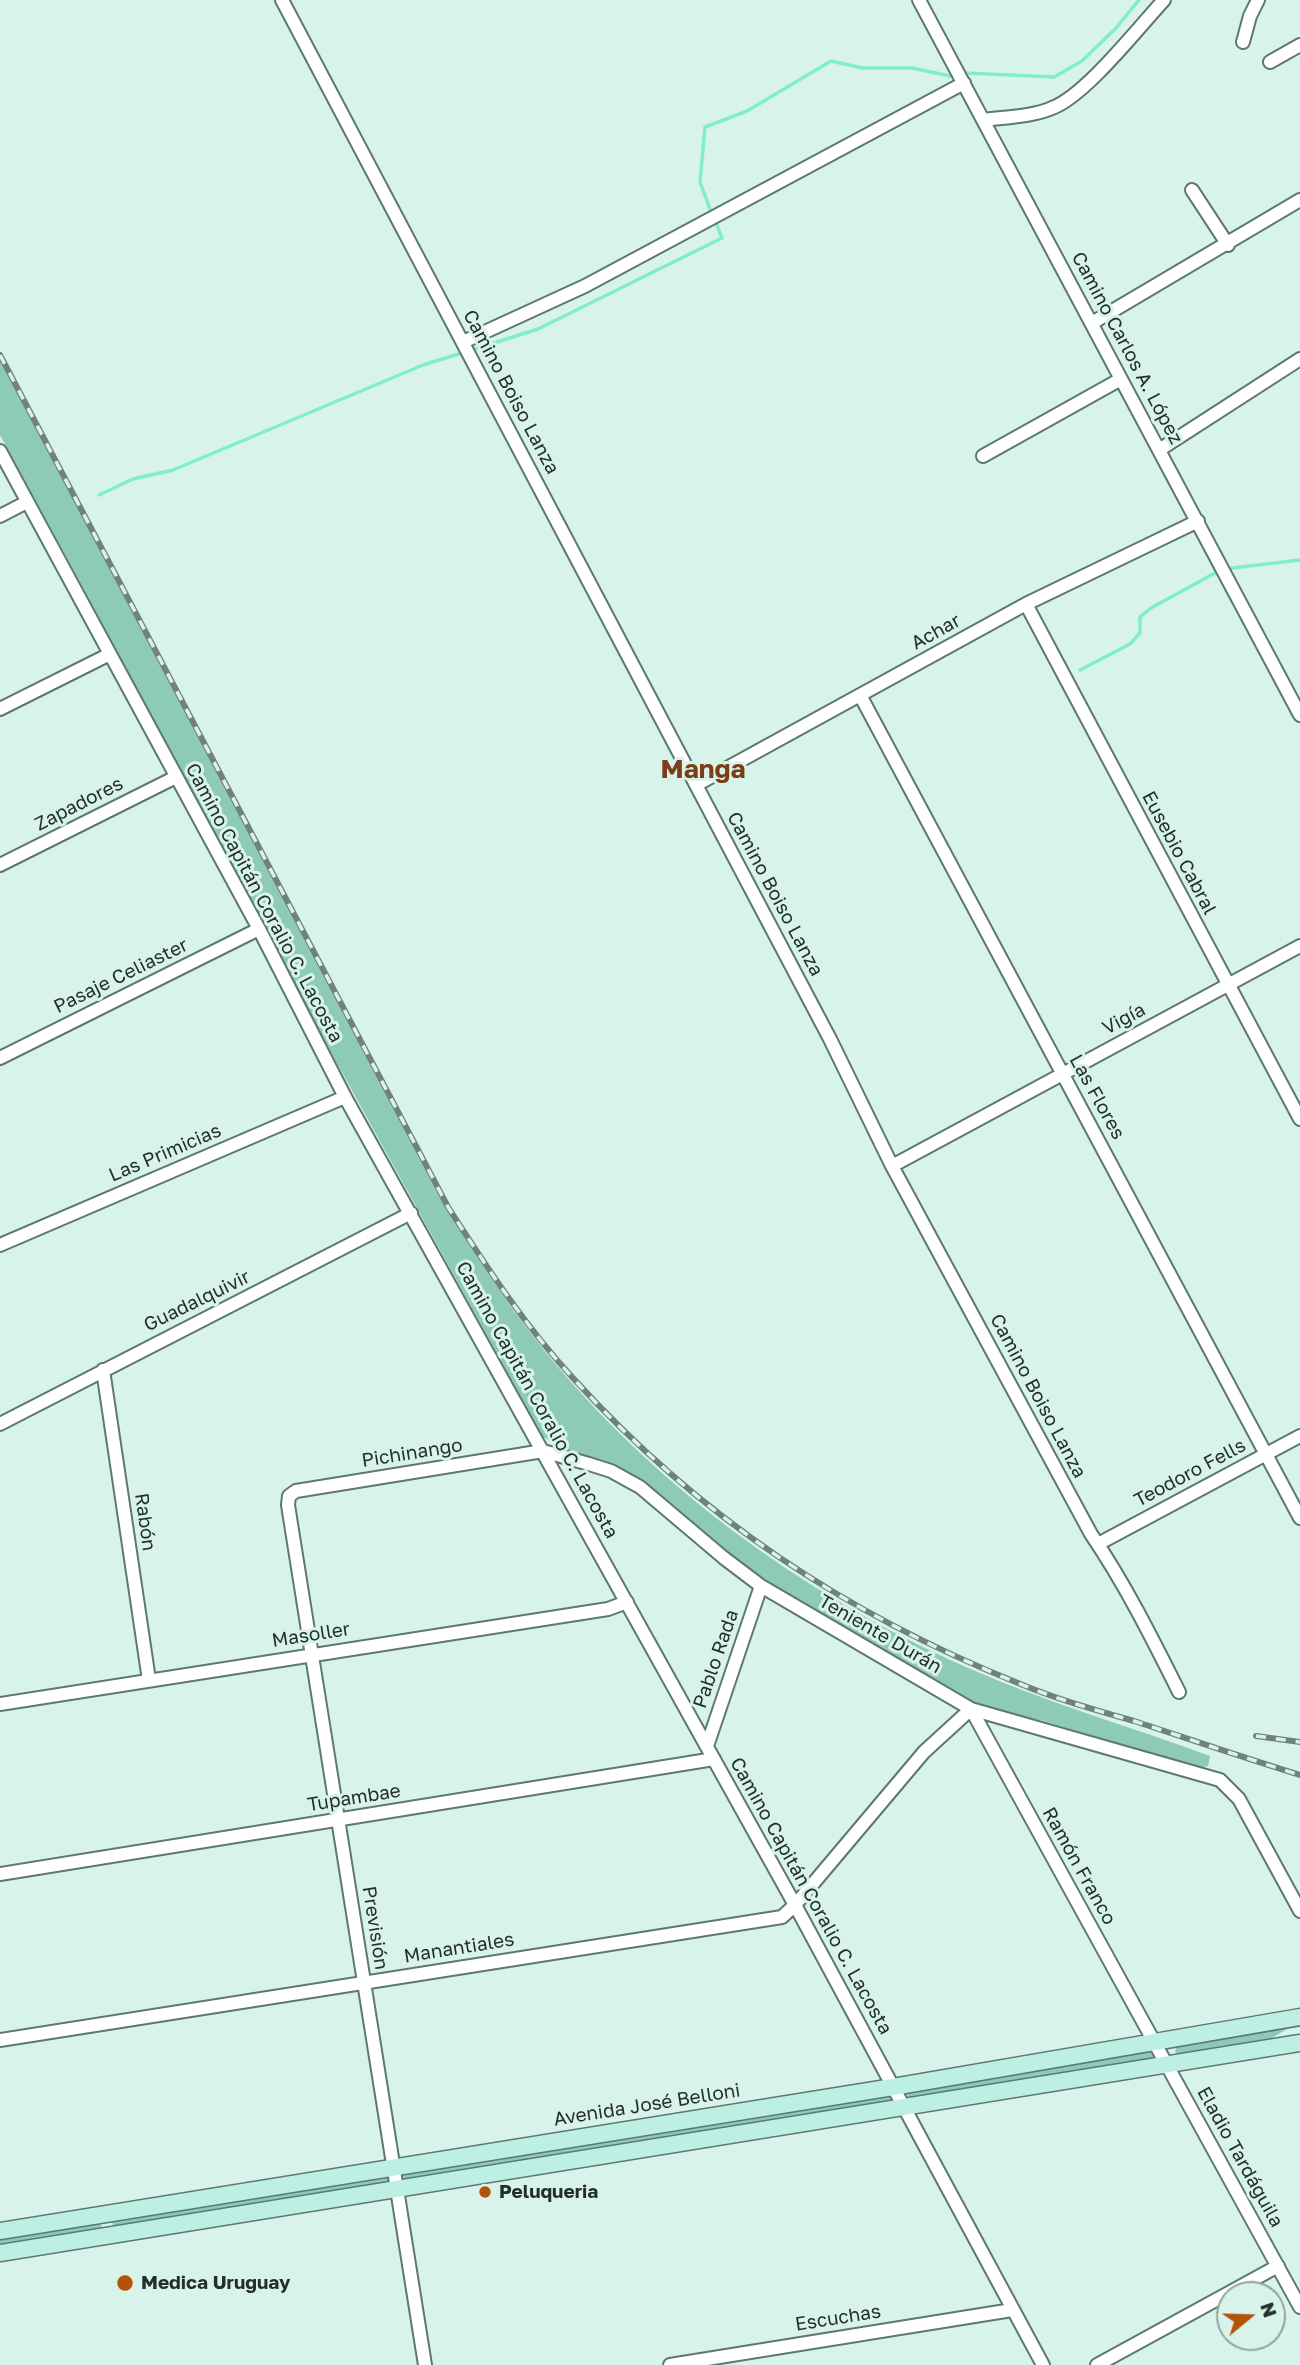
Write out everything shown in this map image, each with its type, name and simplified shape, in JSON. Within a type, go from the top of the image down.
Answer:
[{"type":"main road","name":"Avenida José Belloni","points":[[0,2231],[893,2087],[1300,2017]]},
{"type":"main road","points":[[0,2253],[1292,2044],[1300,2036]]},
{"type":"main road","points":[[104,2214],[108,2235]]},
{"type":"street","name":"Camino Boiso Lanza","points":[[282,0],[830,1039],[892,1166],[1098,1544],[1147,1627],[1179,1692]]},
{"type":"street","name":"Camino Carlos A. López","points":[[919,0],[1300,715]]},
{"type":"street","points":[[984,120],[1030,115],[1054,108],[1077,94],[1164,0]]},
{"type":"street","points":[[1243,42],[1250,16],[1258,0]]},
{"type":"street","points":[[1270,62],[1300,45]]},
{"type":"street","points":[[463,342],[585,286],[964,83]]},
{"type":"street","points":[[1192,190],[1228,245]]},
{"type":"street","points":[[1093,323],[1300,200]]},
{"type":"street","points":[[1158,450],[1300,359]]},
{"type":"street","points":[[983,456],[1121,379]]},
{"type":"street","name":"Camino Capitán Coralio C. Lacosta","points":[[0,451],[259,929],[345,1097],[795,1905],[1043,2365]]},
{"type":"street","points":[[0,516],[27,502]]},
{"type":"street","name":"Achar","points":[[696,785],[1026,604],[1198,521]]},
{"type":"street","name":"Eusebio Cabral","points":[[1026,604],[1300,1119]]},
{"type":"street","points":[[0,709],[110,654]]},
{"type":"street","name":"Las Flores","points":[[860,695],[1300,1518]]},
{"type":"street","name":"Zapadores","points":[[0,865],[176,777]]},
{"type":"street","name":"Pasaje Celiaster","points":[[0,1058],[259,929]]},
{"type":"street","name":"Vigía","points":[[892,1166],[1300,946]]},
{"type":"street","name":"Las Primicias","points":[[0,1245],[345,1097]]},
{"type":"street","name":"Guadalquivir","points":[[0,1424],[411,1213]]},
{"type":"street","name":"Rabón","points":[[103,1370],[149,1680]]},
{"type":"street","name":"Teodoro Fells","points":[[1098,1544],[1300,1436]]},
{"type":"street","name":"Pichinango","points":[[289,1496],[296,1491],[543,1451]]},
{"type":"street","name":"Teniente Durán","points":[[543,1451],[611,1471],[640,1487],[761,1586],[971,1709],[1220,1780],[1239,1799],[1300,1911]]},
{"type":"street","name":"Previsión","points":[[289,1496],[288,1505],[425,2365]]},
{"type":"street","name":"Pablo Rada","points":[[707,1746],[761,1586]]},
{"type":"street","name":"Masoller","points":[[0,1703],[608,1609],[627,1602]]},
{"type":"street","points":[[795,1905],[924,1752],[971,1709]]},
{"type":"street","name":"Ramón Franco","points":[[971,1709],[1165,2064]]},
{"type":"street","name":"Tupambae","points":[[0,1874],[714,1759]]},
{"type":"street","name":"Manantiales","points":[[0,2040],[782,1917],[795,1905]]},
{"type":"street","name":"Eladio Tardáguila","points":[[1165,2064],[1300,2307]]},
{"type":"street","points":[[1097,2365],[1278,2266]]},
{"type":"street","name":"Escuchas","points":[[670,2365],[1012,2310]]},
{"type":"green space","points":[[0,361],[438,1195],[510,1305],[580,1392],[627,1441],[678,1487],[787,1569],[845,1605],[905,1638],[996,1680],[1210,1756],[1208,1766],[1198,1768],[976,1703],[884,1654],[772,1587],[606,1463],[571,1452],[543,1437],[279,958],[0,435]]},
{"type":"green space","points":[[1300,2025],[1289,2028],[1263,2043],[1179,2057],[1175,2051],[1178,2045]]},
{"type":"green space","points":[[1150,2048],[1158,2057],[1155,2061],[910,2099],[905,2092]]},
{"type":"green space","points":[[891,2091],[893,2101],[404,2180],[402,2171]]},
{"type":"green space","points":[[389,2172],[391,2184],[113,2228],[112,2219]]},
{"type":"green space","points":[[99,2220],[101,2231],[0,2248],[0,2235]]},
{"type":"waterway","points":[[966,73],[1054,77],[1082,61],[1116,28],[1139,0]]},
{"type":"waterway","points":[[710,209],[700,182],[705,127],[747,111],[831,61],[862,68],[912,68],[950,76]]},
{"type":"waterway","points":[[475,349],[538,329],[722,238],[717,225]]},
{"type":"waterway","points":[[99,495],[133,479],[173,470],[423,365],[462,353]]},
{"type":"waterway","points":[[1232,568],[1300,560]]},
{"type":"waterway","points":[[1080,670],[1130,644],[1140,633],[1140,617],[1151,608],[1215,573]]},
{"type":"railway","points":[[0,355],[448,1207],[522,1317],[573,1378],[621,1428],[723,1517],[835,1593],[893,1626],[955,1656],[1047,1694],[1300,1775]]},
{"type":"railway","points":[[1256,1736],[1300,1742]]},
{"type":"place","name":"Peluqueria","points":[[485,2192]]},
{"type":"place","name":"Medica Uruguay","points":[[125,2283]]},
{"type":"district","name":"Manga","points":[[703,770]]}]
